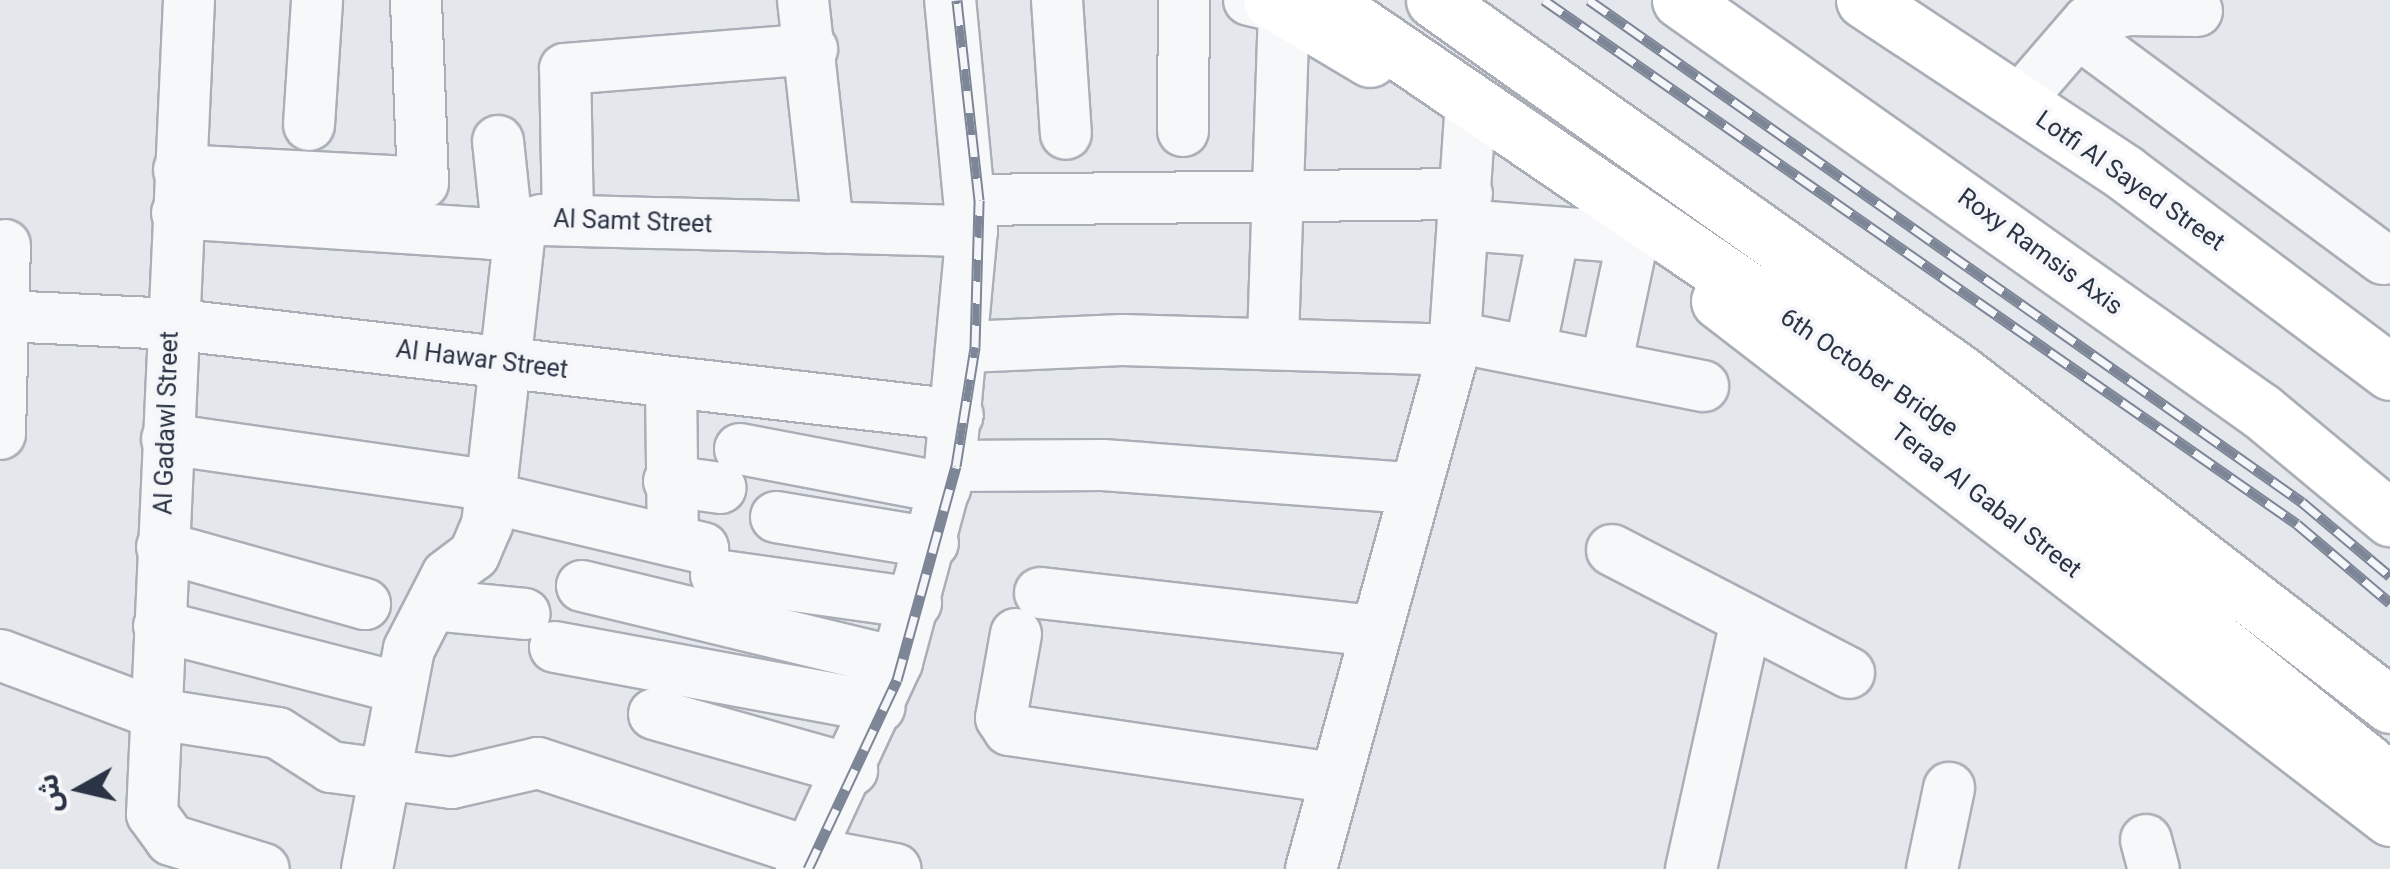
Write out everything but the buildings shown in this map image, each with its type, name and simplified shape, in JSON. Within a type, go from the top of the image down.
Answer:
[{"type":"main road","name":"6th October Bridge","points":[[1434,0],[1960,373],[2390,705]]},
{"type":"main road","name":"Roxy Ramsis Axis","points":[[1680,0],[2245,400],[2390,518]]},
{"type":"main road","name":"Lotfi Al Sayed Street","points":[[1864,0],[2018,102],[2390,372]]},
{"type":"main road","name":"6th October Bridge","points":[[1282,2],[1976,446],[2390,781]]},
{"type":"main road","name":"Teraa Al Gabal Street","points":[[1282,2],[1470,118],[1927,453],[2390,818]]},
{"type":"street","name":"Al Gadawl Street","points":[[189,0],[171,324],[152,814],[170,840],[264,869]]},
{"type":"street","points":[[308,124],[317,0]]},
{"type":"street","points":[[178,191],[423,183],[416,0]]},
{"type":"street","points":[[804,0],[828,228]]},
{"type":"street","points":[[806,861],[852,770],[888,685],[916,603],[933,543],[958,414],[966,347],[972,216],[950,0]]},
{"type":"street","points":[[1056,0],[1066,134]]},
{"type":"street","points":[[1182,131],[1184,0]]},
{"type":"street","points":[[1273,341],[1282,2]]},
{"type":"street","points":[[2018,102],[2078,33],[2108,12],[2196,10]]},
{"type":"street","points":[[2078,33],[2383,259]]},
{"type":"street","points":[[367,869],[397,687],[447,575],[474,555],[491,492],[505,362],[564,70],[812,49]]},
{"type":"street","points":[[1312,869],[1410,488],[1454,344],[1470,118]]},
{"type":"street","points":[[498,141],[532,223]]},
{"type":"street","name":"Al Samt Street","points":[[178,191],[532,223],[828,228],[1278,196],[1465,210],[1554,232],[1634,238]]},
{"type":"street","points":[[1530,350],[1554,232]]},
{"type":"street","points":[[1606,366],[1634,238]]},
{"type":"street","points":[[0,434],[4,280]]},
{"type":"street","name":"Al Hawar Street","points":[[4,280],[171,324],[958,414]]},
{"type":"street","points":[[966,347],[1273,341],[1454,344],[1530,350],[1703,386]]},
{"type":"street","points":[[671,384],[669,481],[679,495],[697,555]]},
{"type":"street","points":[[166,440],[491,492],[697,555],[916,603]]},
{"type":"street","points":[[669,481],[730,468],[947,477],[1122,466],[1410,488]]},
{"type":"street","points":[[776,517],[933,543]]},
{"type":"street","points":[[162,547],[365,604]]},
{"type":"street","points":[[1612,550],[1849,673]]},
{"type":"street","points":[[582,586],[888,685]]},
{"type":"street","points":[[434,605],[540,631],[888,685]]},
{"type":"street","points":[[1335,778],[1010,730],[1001,718],[1028,614],[1373,630]]},
{"type":"street","points":[[1691,869],[1746,620]]},
{"type":"street","points":[[159,626],[397,687]]},
{"type":"street","points":[[0,655],[157,714],[278,733],[330,767],[452,783],[538,763],[806,861],[896,869]]},
{"type":"street","points":[[654,714],[852,770]]},
{"type":"street","points":[[1932,869],[1949,788]]},
{"type":"railway","points":[[808,869],[897,680],[956,466],[975,347],[979,200],[957,0]]},
{"type":"railway","points":[[1544,0],[2297,524],[2390,603]]},
{"type":"railway","points":[[1589,0],[2302,502],[2390,576]]}]
